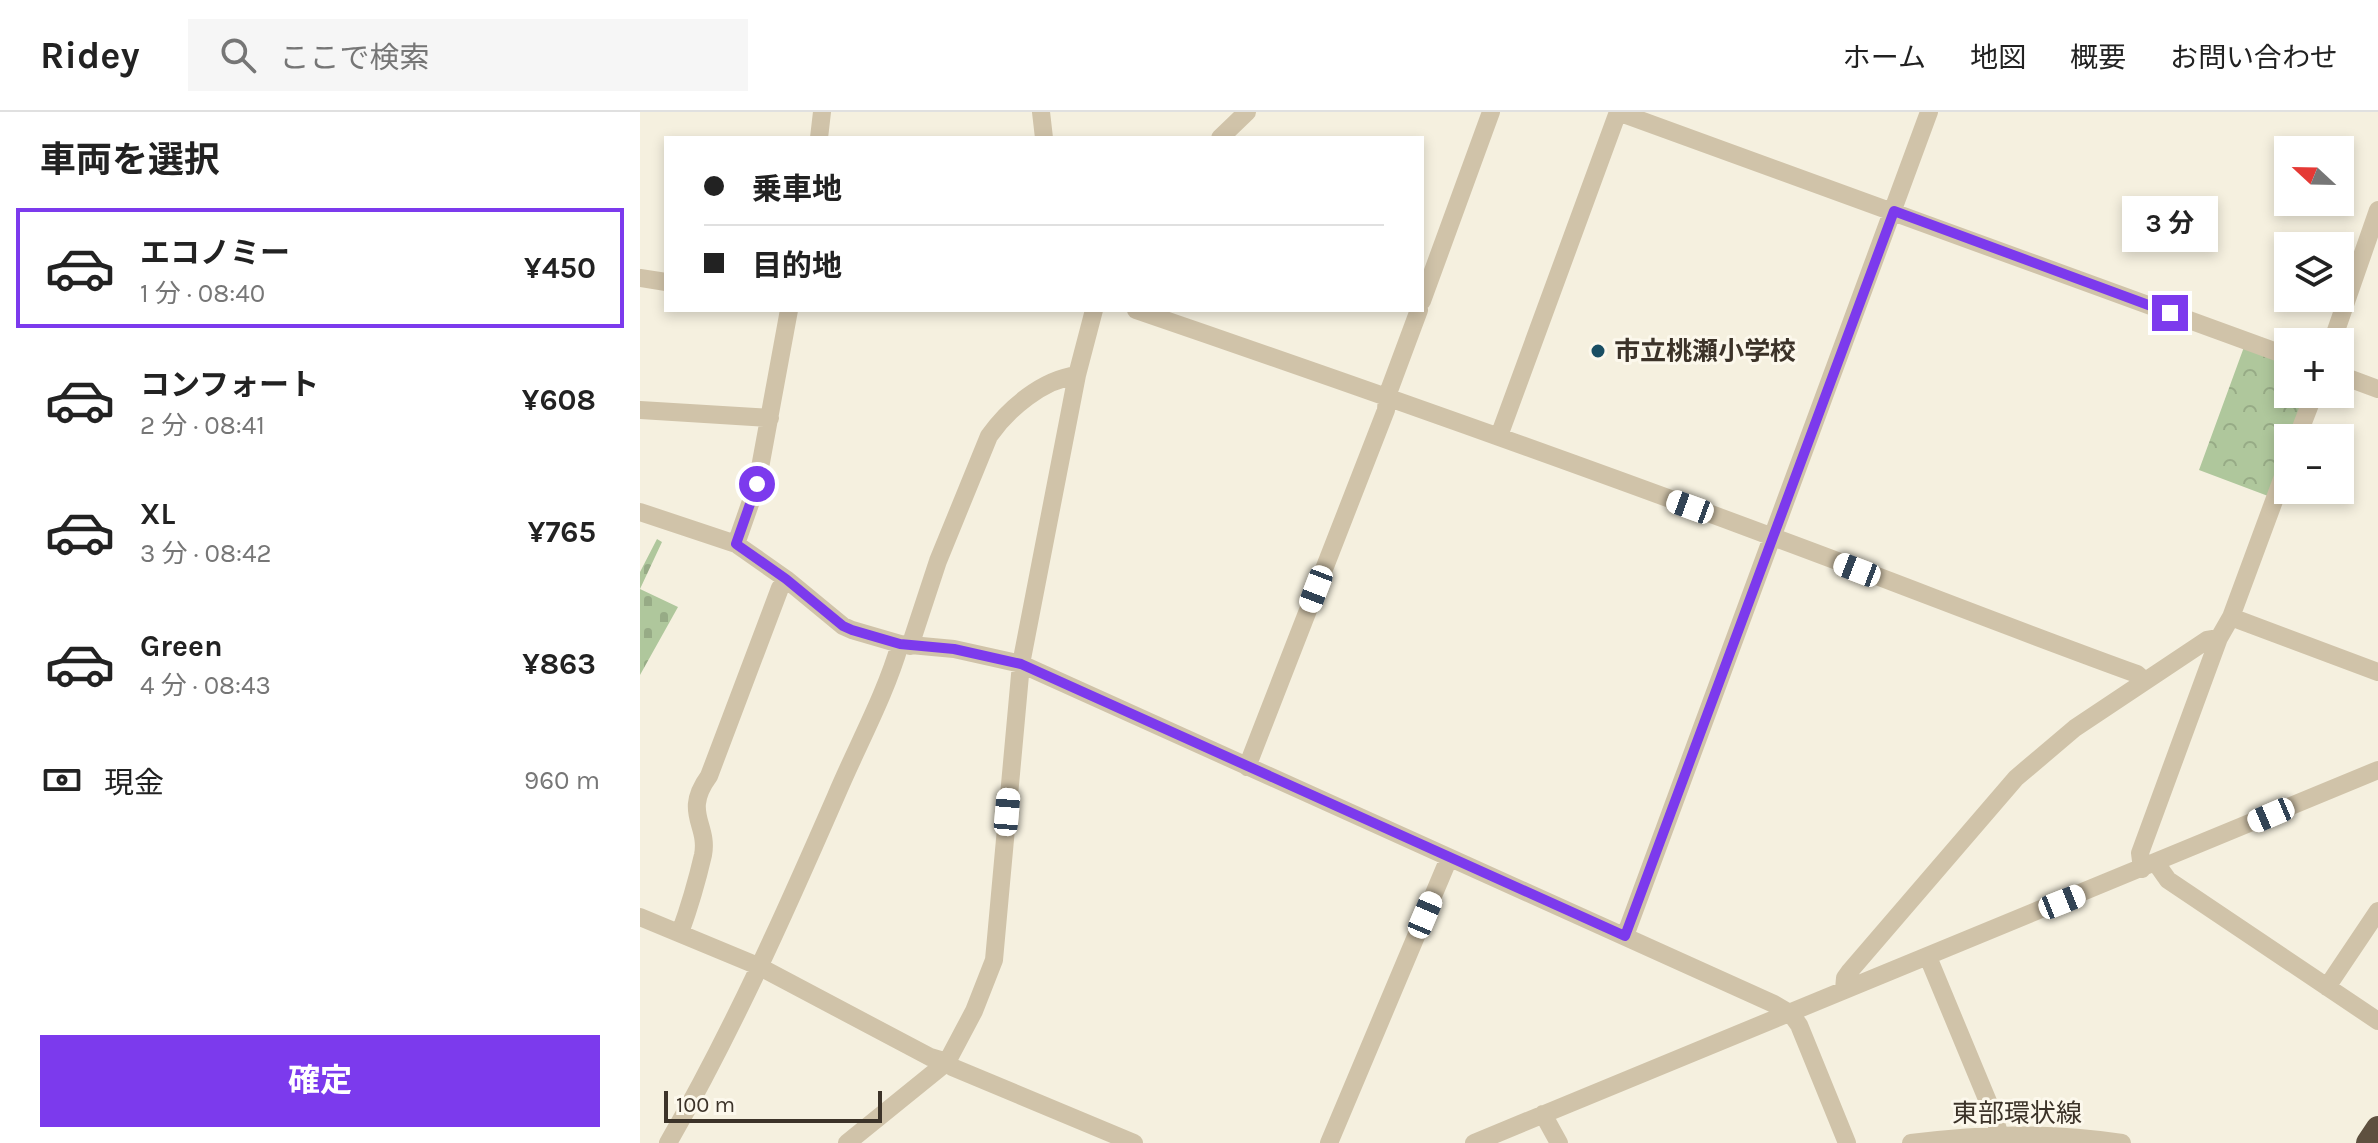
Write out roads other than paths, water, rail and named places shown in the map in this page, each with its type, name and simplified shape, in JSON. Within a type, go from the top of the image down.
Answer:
[{"type":"highway","points":[[2368,1143],[2378,1128]]},
{"type":"street","points":[[819,136],[822,112]]},
{"type":"street","points":[[1041,112],[1044,136]]},
{"type":"street","points":[[1222,136],[1247,112]]},
{"type":"street","points":[[1424,296],[1491,112]]},
{"type":"street","points":[[1499,436],[1618,112],[1646,117],[2274,351]]},
{"type":"street","points":[[1625,936],[1929,112]]},
{"type":"street","points":[[2337,328],[2378,210]]},
{"type":"street","points":[[640,278],[664,282]]},
{"type":"street","points":[[736,544],[754,497],[789,312]]},
{"type":"street","points":[[847,1143],[947,1062],[974,1011],[994,960],[1021,664],[1077,375],[1093,312]]},
{"type":"street","points":[[1142,312],[1499,436],[2137,674],[2145,681]]},
{"type":"street","points":[[1247,767],[1386,410],[1387,396],[1418,312]]},
{"type":"street","points":[[668,1143],[702,1085],[905,645],[989,436],[1000,420],[1029,396],[1057,380],[1077,375]]},
{"type":"street","points":[[2354,380],[2378,389]]},
{"type":"street","points":[[640,410],[770,418]]},
{"type":"street","points":[[2274,501],[2231,617],[2219,638],[2140,853],[2149,866],[2168,880],[2378,1021]]},
{"type":"street","points":[[640,512],[736,544],[786,579],[843,626],[905,645],[954,649],[1021,664],[1791,1014],[1799,1025],[1847,1143]]},
{"type":"street","points":[[680,933],[703,852],[696,811],[700,788],[709,776],[786,579]]},
{"type":"street","points":[[2231,617],[2378,672]]},
{"type":"street","points":[[1844,990],[1845,978],[1850,971],[2016,778],[2065,735],[2211,638],[2219,638]]},
{"type":"street","points":[[1474,1143],[2378,770]]},
{"type":"street","points":[[1329,1143],[1449,858]]},
{"type":"street","points":[[2327,987],[2378,911]]},
{"type":"street","points":[[640,917],[758,966],[930,1057],[1134,1143]]},
{"type":"street","points":[[1928,957],[2001,1138]]},
{"type":"street","points":[[1543,1114],[1559,1143]]},
{"type":"street","name":"東部環状線","points":[[1911,1143],[2068,1136],[2122,1143]]},
{"type":"place","name":"市立桃瀬小学校","points":[[1598,351]]}]
